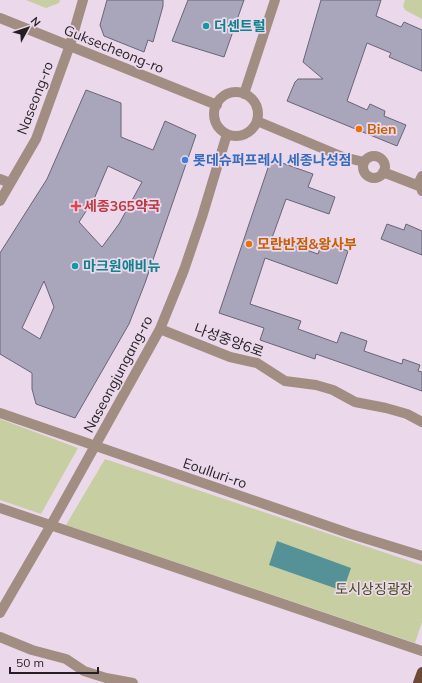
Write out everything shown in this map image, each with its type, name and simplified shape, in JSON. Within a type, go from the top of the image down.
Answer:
[{"type":"main road","points":[[418,683],[422,672]]},
{"type":"street","name":"Naseong-ro","points":[[0,201],[36,139],[70,46],[83,0]]},
{"type":"street","points":[[244,94],[275,0]]},
{"type":"street","name":"Guksecheong-ro","points":[[0,18],[217,105]]},
{"type":"street","points":[[232,93],[244,94],[254,102],[257,108],[257,121],[254,128],[248,133],[241,136],[227,134],[221,130],[215,118],[217,105],[225,95],[232,93]]},
{"type":"street","points":[[257,121],[342,156],[364,162]]},
{"type":"street","name":"Naseongjungang-ro","points":[[0,613],[95,447],[160,328],[184,270],[227,134]]},
{"type":"street","points":[[372,156],[379,157],[385,165],[384,172],[378,177],[367,176],[363,169],[364,162],[372,156]]},
{"type":"street","points":[[384,172],[421,189]]},
{"type":"street","points":[[421,189],[419,182],[422,176]]},
{"type":"street","points":[[0,179],[10,183]]},
{"type":"street","name":"나성중앙6로","points":[[160,328],[230,356],[258,363],[285,381],[316,385],[333,390],[355,402],[407,414],[422,422]]},
{"type":"street","name":"Eoulluri-ro","points":[[0,413],[95,447],[422,556]]},
{"type":"street","points":[[0,508],[422,651]]},
{"type":"street","points":[[0,637],[32,650],[66,659],[84,671],[99,676],[133,683]]},
{"type":"green space","points":[[26,0],[60,0],[59,3],[46,8]]},
{"type":"green space","points":[[405,0],[422,0],[422,19],[405,10],[403,6]]},
{"type":"green space","points":[[0,419],[78,448],[41,514],[0,500]]},
{"type":"green space","name":"도시상징광장","points":[[105,459],[422,565],[422,622],[415,643],[66,525]]},
{"type":"shaded area","points":[[277,541],[351,568],[343,591],[269,565]]},
{"type":"building","points":[[107,0],[163,0],[163,6],[153,42],[148,40],[144,52],[104,36],[100,25]]},
{"type":"building","name":"더센트럴","points":[[188,0],[244,0],[224,57],[172,41]]},
{"type":"building","points":[[321,0],[381,0],[376,16],[401,27],[404,22],[422,30],[422,71],[389,57],[391,53],[367,43],[347,101],[367,110],[370,104],[385,111],[384,116],[406,125],[397,146],[287,101],[295,82],[298,79],[323,79],[303,62]]},
{"type":"building","name":"마크원애비뉴","points":[[86,90],[121,103],[121,137],[153,150],[165,121],[196,135],[145,283],[129,324],[75,418],[36,404],[32,389],[32,373],[0,354],[0,253],[47,179]],"holes":[[[108,166],[142,182],[119,224],[102,247],[79,222],[94,199]],[[44,281],[54,307],[40,339],[22,328]]]},
{"type":"building","points":[[271,159],[313,174],[308,187],[335,197],[329,214],[286,199],[272,238],[318,254],[322,242],[348,251],[337,284],[265,258],[250,304],[301,321],[298,329],[337,343],[341,332],[367,341],[364,351],[402,364],[403,359],[420,365],[418,371],[422,372],[422,391],[316,354],[315,359],[260,340],[264,328],[219,313]]},
{"type":"building","points":[[387,224],[404,230],[406,224],[422,231],[422,255],[381,239]]},
{"type":"place","name":"더센트럴","points":[[206,26]]},
{"type":"place","name":"Bien","points":[[359,129]]},
{"type":"place","name":"롯데슈퍼프레시 세종나성점","points":[[185,160]]},
{"type":"place","name":"세종365약국","points":[[76,206]]},
{"type":"place","name":"모란반점&왕사부","points":[[249,244]]},
{"type":"place","name":"마크원애비뉴","points":[[75,266]]}]
